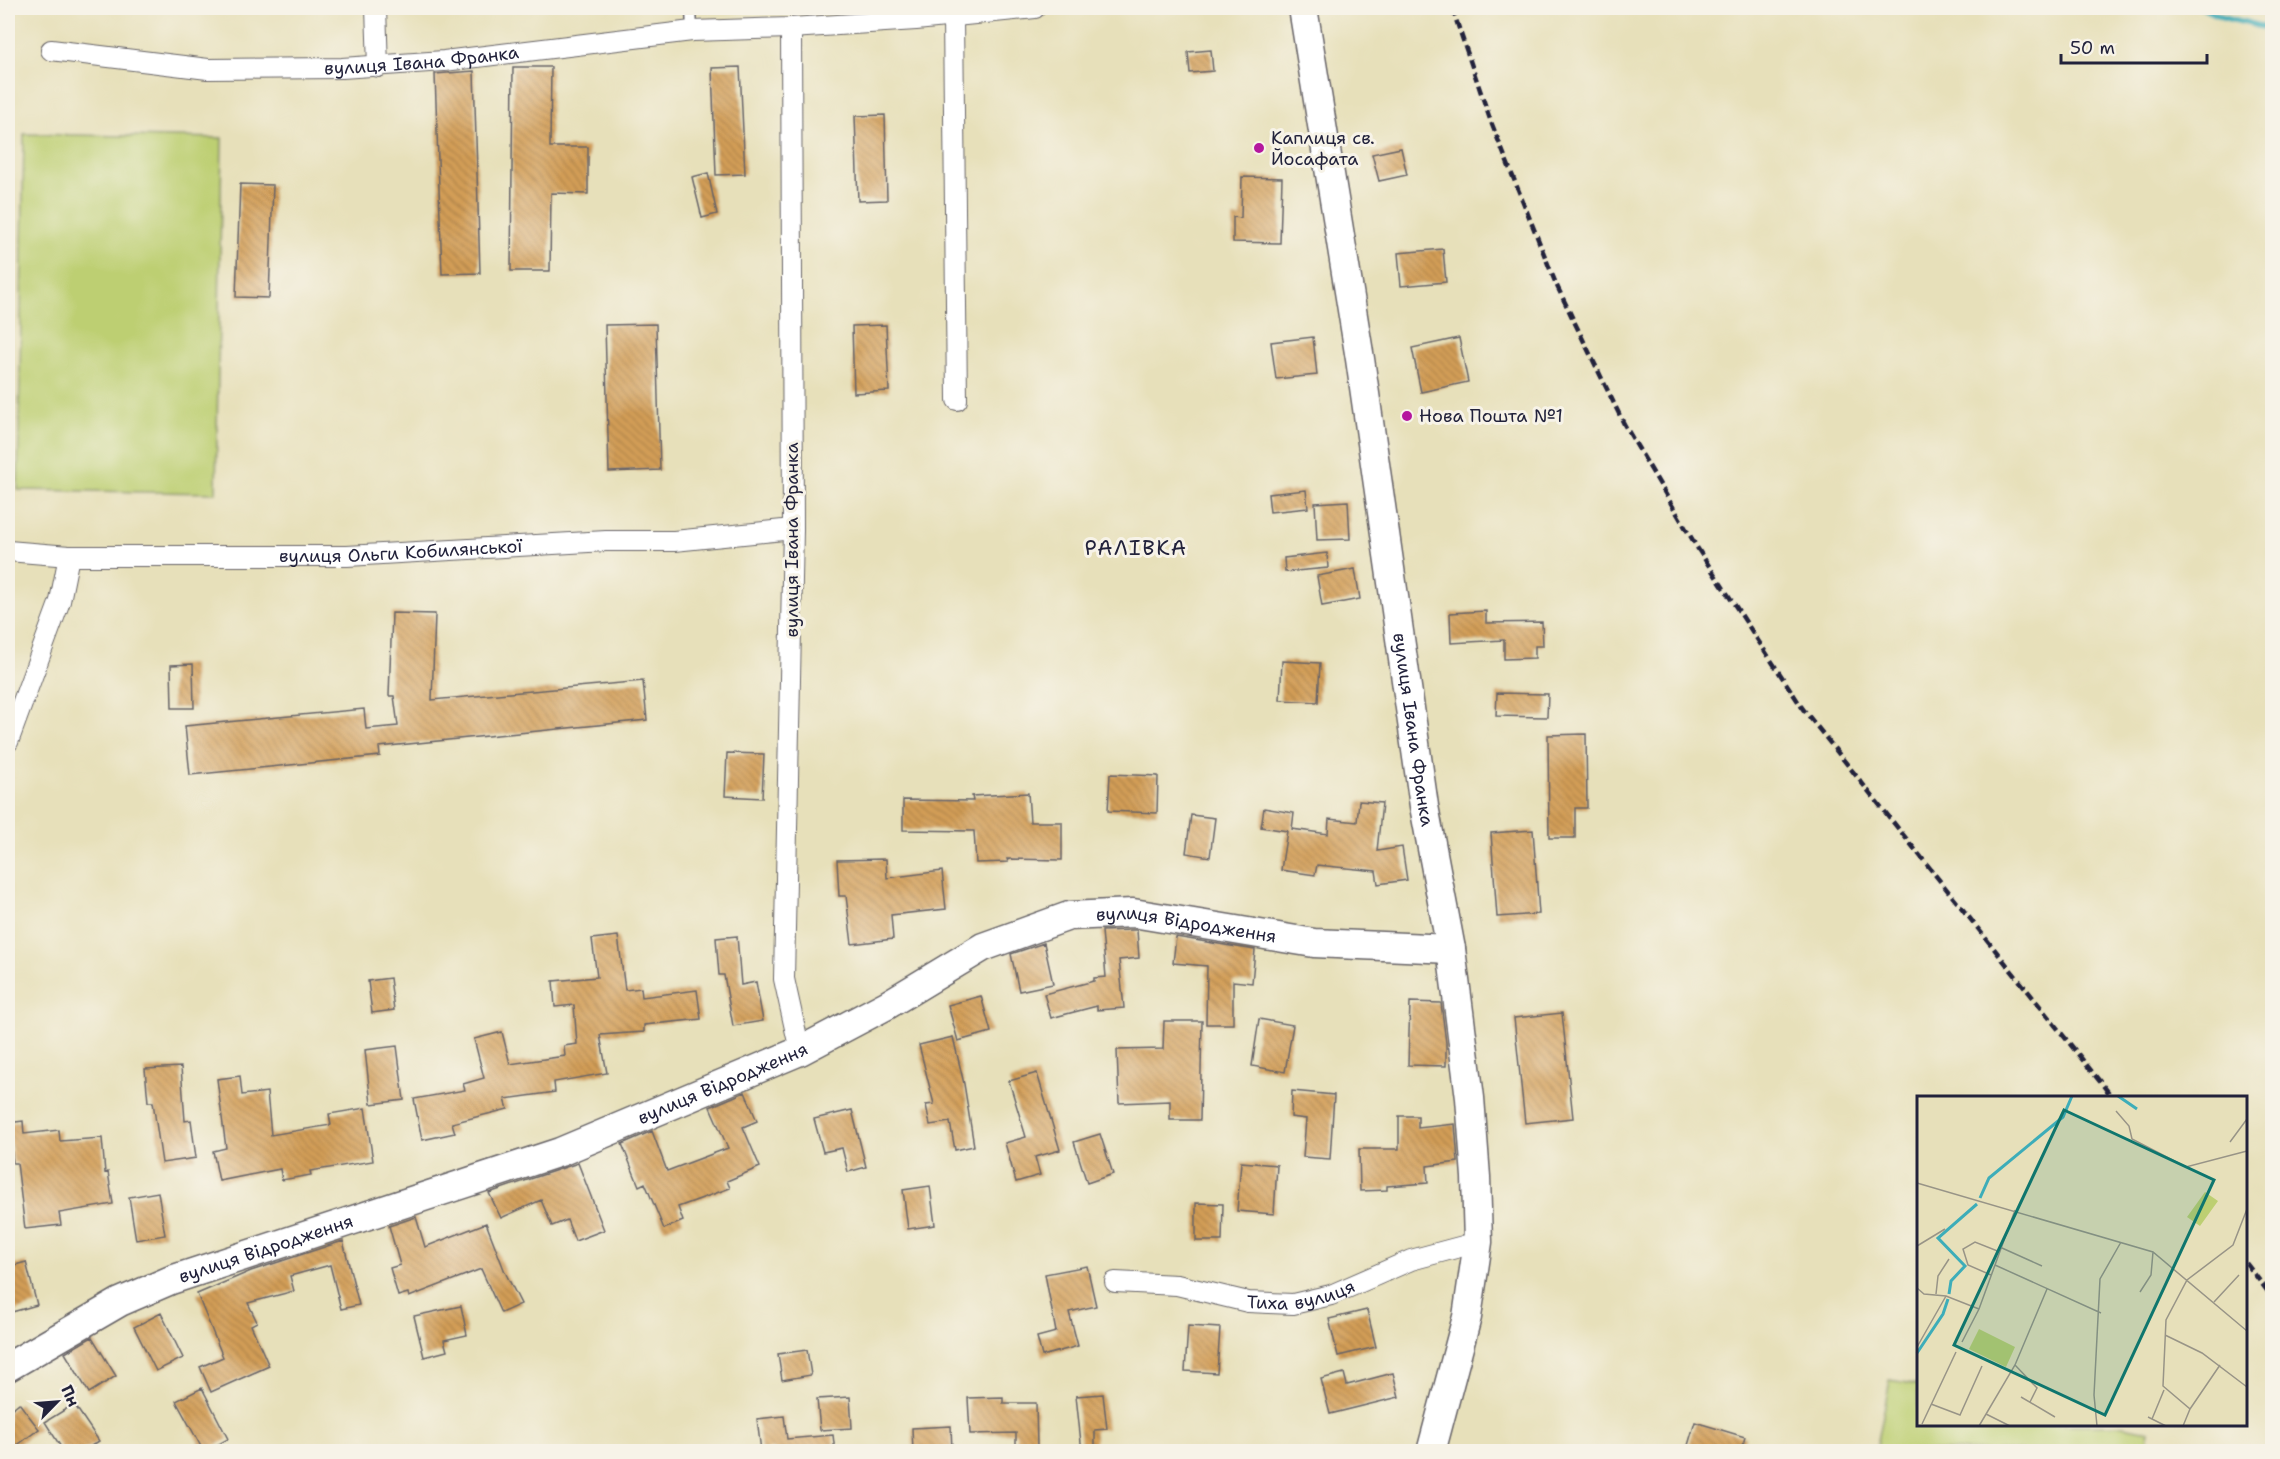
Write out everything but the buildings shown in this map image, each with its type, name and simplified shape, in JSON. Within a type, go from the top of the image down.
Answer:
[{"type":"street","points":[[376,8],[378,67]]},
{"type":"street","name":"вулиця Івана Франка","points":[[51,50],[208,69],[378,67],[692,31],[791,28],[915,14],[953,16],[1035,8]]},
{"type":"street","name":"вулиця Івана Франка","points":[[1303,8],[1360,359],[1424,806],[1451,949],[1470,1098],[1478,1242],[1467,1317],[1431,1452]]},
{"type":"street","points":[[953,16],[957,400]]},
{"type":"street","name":"вулиця Івана Франка","points":[[791,28],[793,529],[784,979],[800,1051]]},
{"type":"street","name":"вулиця Ольги Кобилянської","points":[[8,551],[69,556],[347,556],[606,541],[674,541],[793,529]]},
{"type":"street","points":[[8,742],[60,601],[69,556]]},
{"type":"street","name":"вулиця Відродження","points":[[8,1367],[120,1302],[171,1280],[560,1152],[800,1051],[887,1005],[983,947],[1069,916],[1133,913],[1314,943],[1451,949]]},
{"type":"street","name":"Тиха вулиця","points":[[1115,1282],[1177,1285],[1248,1302],[1293,1304],[1331,1295],[1411,1260],[1478,1242]]},
{"type":"lane","points":[[692,8],[692,31]]},
{"type":"green space","points":[[24,134],[222,138],[216,493],[18,490]]},
{"type":"green space","points":[[1890,1380],[1917,1385],[1917,1426],[2123,1426],[2149,1431],[2145,1451],[1876,1451]]},
{"type":"waterway","points":[[2203,8],[2223,17],[2272,29]]},
{"type":"railway","points":[[1452,8],[1491,122],[1556,284],[1624,424],[1698,549],[1803,709],[2111,1096]]},
{"type":"railway","points":[[2247,1264],[2272,1297]]},
{"type":"place","name":"Каплиця св. Йосафата","points":[[1259,148]]},
{"type":"place","name":"Нова Пошта №1","points":[[1407,416]]},
{"type":"district","name":"РАЛІВКА","points":[[1136,548]]}]
